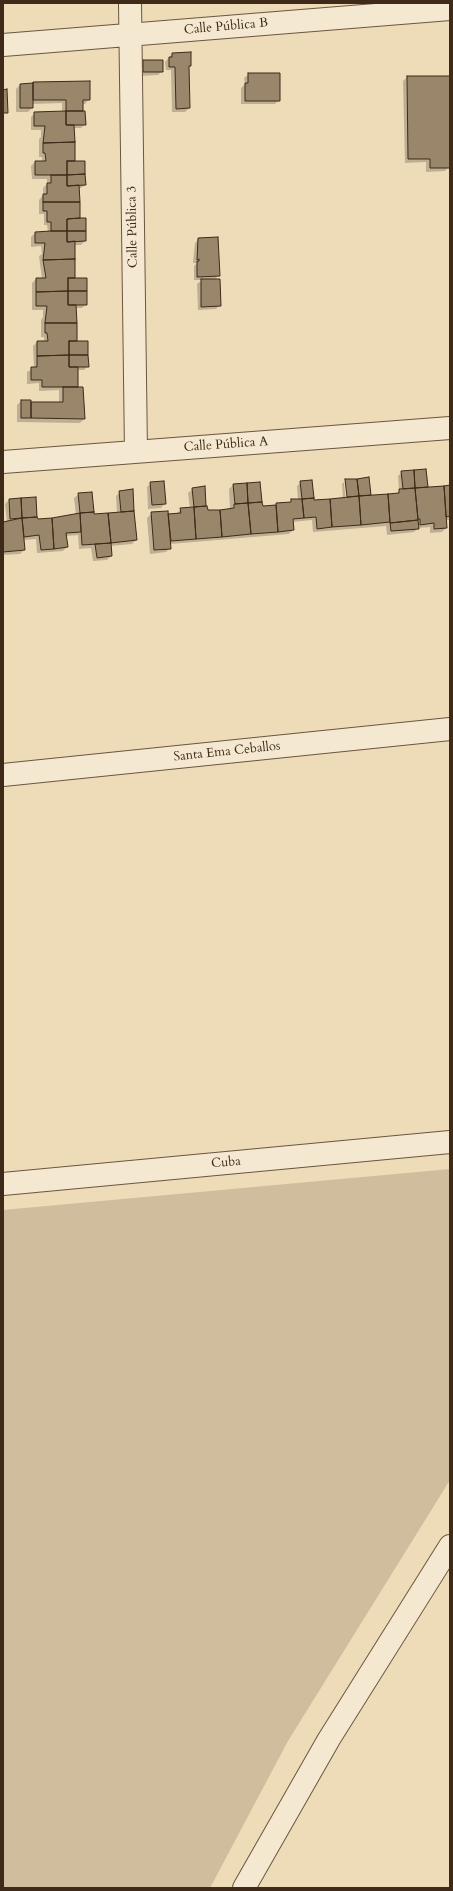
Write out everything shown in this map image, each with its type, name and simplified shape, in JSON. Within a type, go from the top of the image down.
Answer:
[{"type":"street","name":"Calle Pública 3","points":[[130,3],[136,452]]},
{"type":"street","name":"Calle Pública B","points":[[3,45],[450,9]]},
{"type":"street","name":"Calle Pública A","points":[[3,462],[450,428]]},
{"type":"street","name":"Santa Ema Ceballos","points":[[3,775],[450,729]]},
{"type":"street","name":"Cuba","points":[[3,1184],[450,1142]]},
{"type":"street","points":[[244,1888],[329,1738],[450,1546]]},
{"type":"shaded area","points":[[450,1169],[450,1480],[288,1741],[210,1888],[3,1888],[3,1210]]},
{"type":"building","points":[[191,52],[191,66],[189,66],[190,108],[176,109],[175,67],[169,67],[169,57],[172,57],[172,53]]},
{"type":"building","points":[[143,60],[163,60],[163,72],[143,72]]},
{"type":"building","points":[[248,73],[280,73],[280,101],[245,101],[245,83],[248,83]]},
{"type":"building","points":[[407,76],[450,76],[450,168],[430,168],[430,159],[408,159]]},
{"type":"building","points":[[90,81],[90,100],[83,100],[83,111],[66,111],[66,100],[33,100],[33,82]]},
{"type":"building","points":[[33,83],[33,108],[20,108],[20,84]]},
{"type":"building","points":[[7,89],[8,113],[3,113],[3,90]]},
{"type":"building","points":[[66,111],[85,111],[86,125],[66,125]]},
{"type":"building","points":[[66,111],[66,125],[74,125],[75,142],[43,143],[45,126],[34,126],[34,112]]},
{"type":"building","points":[[75,142],[75,161],[67,161],[67,175],[35,175],[35,161],[46,161],[45,153],[43,153],[43,143]]},
{"type":"building","points":[[67,161],[85,161],[85,174],[67,175]]},
{"type":"building","points":[[85,174],[86,185],[67,186],[67,175]]},
{"type":"building","points":[[51,175],[67,175],[67,186],[79,185],[80,202],[43,202],[43,194],[47,194],[47,183],[51,183]]},
{"type":"building","points":[[43,202],[80,202],[80,218],[67,219],[67,231],[51,231],[51,222],[47,222],[47,211],[43,211]]},
{"type":"building","points":[[86,218],[86,231],[67,231],[67,219]]},
{"type":"building","points":[[67,231],[67,242],[75,241],[75,259],[43,260],[45,243],[35,243],[35,232]]},
{"type":"building","points":[[67,231],[86,231],[86,241],[67,242]]},
{"type":"building","points":[[218,237],[220,276],[197,277],[197,261],[199,261],[199,259],[197,260],[198,238]]},
{"type":"building","points":[[75,259],[75,278],[68,278],[68,291],[36,292],[36,278],[46,278],[43,260]]},
{"type":"building","points":[[68,278],[87,278],[87,291],[68,291]]},
{"type":"building","points":[[201,279],[220,279],[221,306],[201,307]]},
{"type":"building","points":[[68,291],[87,291],[87,305],[68,305]]},
{"type":"building","points":[[68,291],[68,305],[76,305],[77,323],[45,323],[47,306],[36,306],[36,292]]},
{"type":"building","points":[[45,323],[77,323],[77,341],[69,341],[69,355],[37,356],[37,341],[48,341],[47,333],[45,333]]},
{"type":"building","points":[[69,341],[88,341],[88,355],[69,355]]},
{"type":"building","points":[[69,355],[69,367],[78,367],[78,387],[42,387],[42,380],[31,380],[31,367],[37,367],[37,356]]},
{"type":"building","points":[[69,355],[88,355],[89,367],[69,367]]},
{"type":"building","points":[[63,387],[83,387],[85,419],[31,418],[31,402],[63,402]]},
{"type":"building","points":[[21,400],[31,400],[31,418],[21,418]]},
{"type":"building","points":[[426,469],[428,487],[415,488],[414,470]]},
{"type":"building","points":[[414,470],[415,488],[403,489],[401,471]]},
{"type":"building","points":[[369,477],[371,495],[359,496],[357,479]]},
{"type":"building","points":[[345,479],[357,479],[359,496],[347,497]]},
{"type":"building","points":[[312,480],[314,498],[302,499],[300,481]]},
{"type":"building","points":[[164,481],[166,504],[152,505],[150,482]]},
{"type":"building","points":[[260,482],[262,502],[248,503],[247,483]]},
{"type":"building","points":[[247,483],[248,503],[235,504],[233,484]]},
{"type":"building","points":[[450,485],[450,516],[446,517],[444,486]]},
{"type":"building","points":[[205,486],[206,506],[194,507],[192,488]]},
{"type":"building","points":[[444,486],[447,528],[434,529],[434,523],[420,525],[415,488]]},
{"type":"building","points":[[415,488],[418,520],[390,523],[388,494],[399,493],[399,489]]},
{"type":"building","points":[[133,489],[134,511],[121,512],[119,491]]},
{"type":"building","points":[[92,492],[94,512],[80,513],[78,493]]},
{"type":"building","points":[[388,494],[390,522],[361,525],[359,496]]},
{"type":"building","points":[[359,496],[361,525],[332,527],[330,499]]},
{"type":"building","points":[[36,497],[37,517],[22,518],[21,498]]},
{"type":"building","points":[[21,498],[22,518],[10,519],[9,499]]},
{"type":"building","points":[[314,498],[314,500],[330,499],[332,527],[317,529],[316,517],[304,518],[302,499]]},
{"type":"building","points":[[291,499],[302,499],[304,518],[293,519],[294,530],[278,532],[276,503],[291,502]]},
{"type":"building","points":[[262,502],[263,506],[276,505],[278,532],[251,534],[248,503]]},
{"type":"building","points":[[248,503],[251,534],[222,537],[220,510],[234,508],[234,504]]},
{"type":"building","points":[[207,506],[208,510],[220,510],[222,537],[196,539],[194,507]]},
{"type":"building","points":[[194,507],[196,539],[171,541],[168,514],[181,513],[180,508]]},
{"type":"building","points":[[134,511],[137,540],[111,543],[108,513]]},
{"type":"building","points":[[168,511],[171,549],[154,550],[151,512]]},
{"type":"building","points":[[94,512],[94,514],[108,513],[111,543],[82,545],[80,513]]},
{"type":"building","points":[[80,513],[81,532],[66,533],[68,547],[54,549],[52,518]]},
{"type":"building","points":[[37,517],[38,519],[52,518],[54,549],[41,550],[39,535],[24,537],[22,518]]},
{"type":"building","points":[[22,518],[25,550],[3,552],[3,522]]},
{"type":"building","points":[[418,520],[419,529],[391,531],[390,523]]},
{"type":"building","points":[[111,543],[112,556],[97,558],[95,544]]}]
